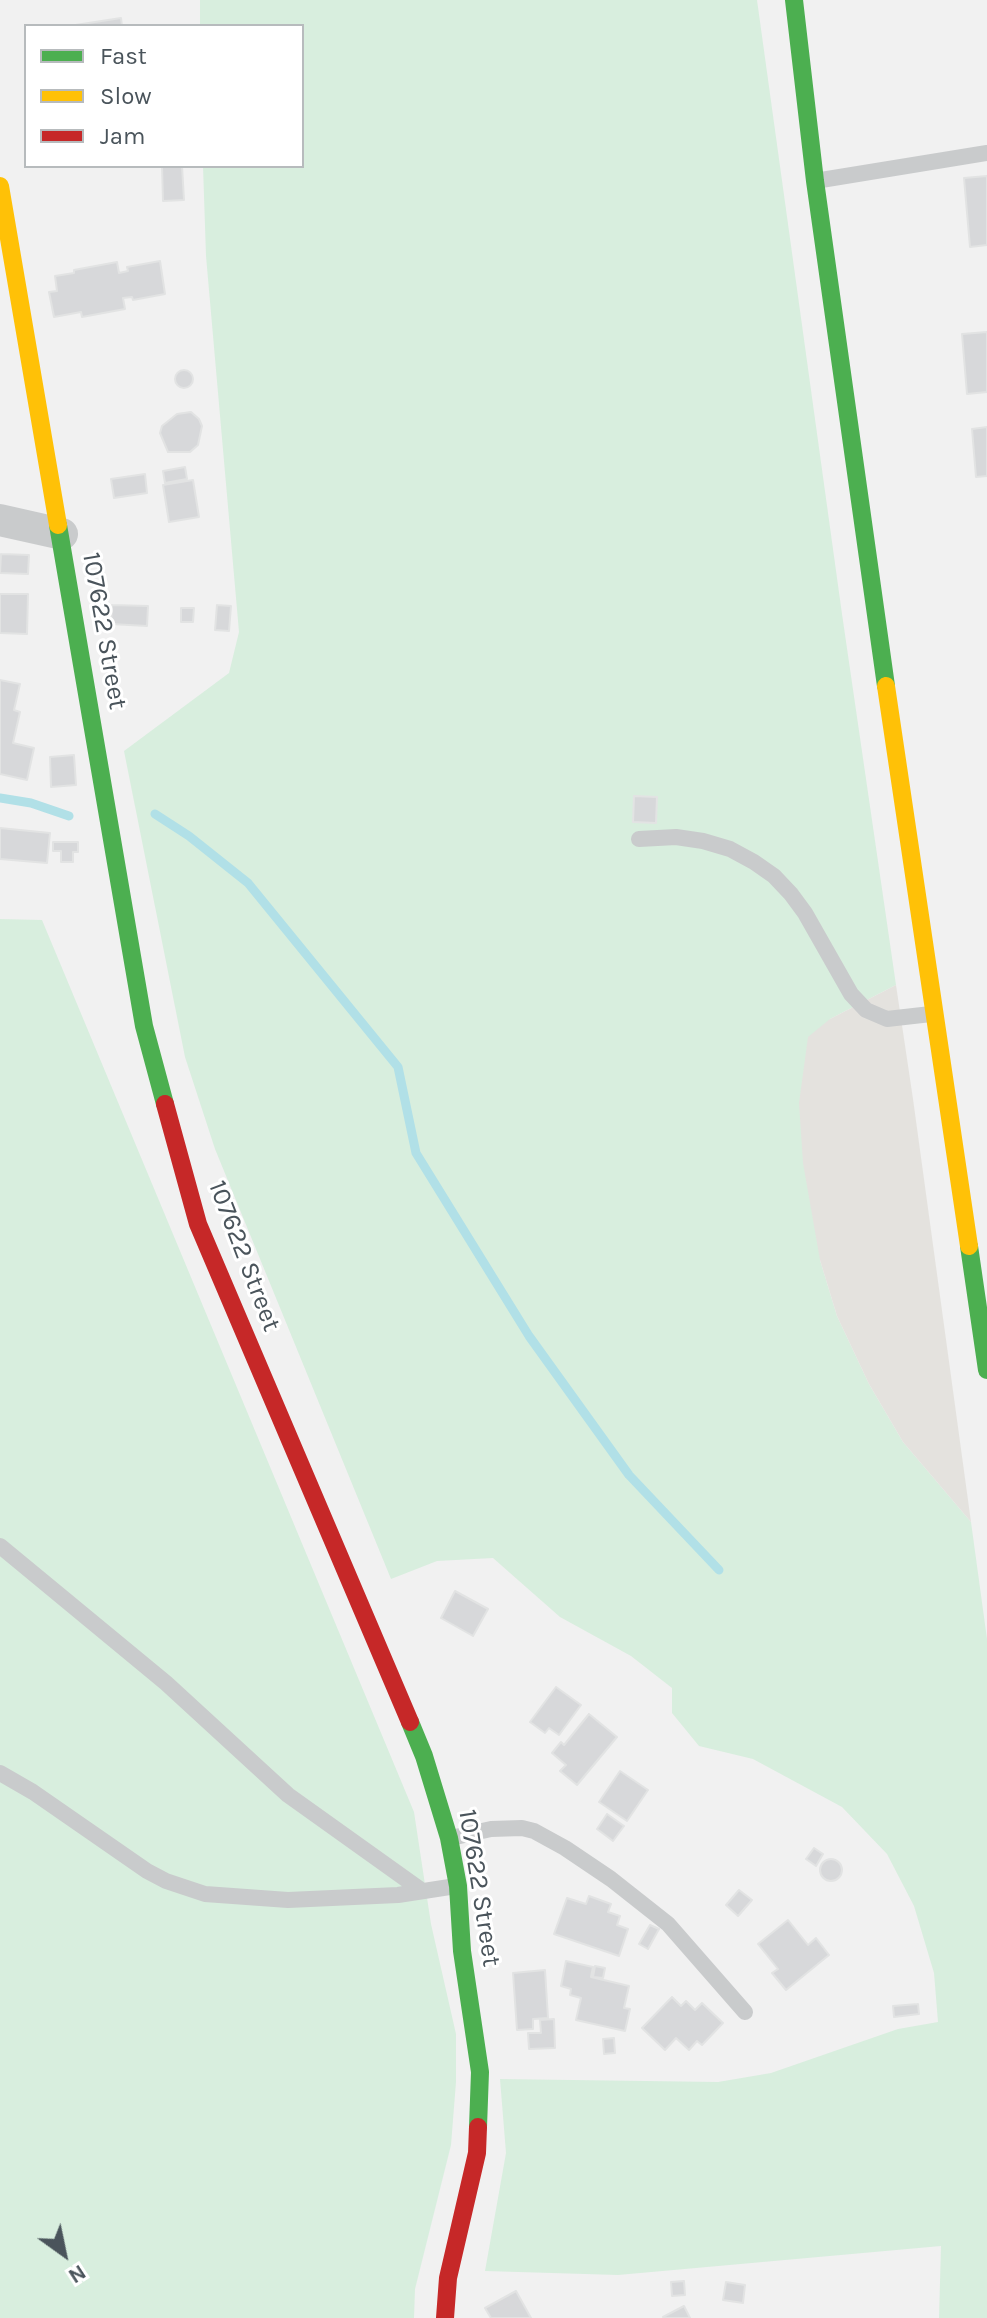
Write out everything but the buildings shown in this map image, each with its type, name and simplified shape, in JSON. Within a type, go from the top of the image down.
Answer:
[{"type":"street","points":[[794,0],[815,181],[863,533],[987,1370]]},
{"type":"street","name":"107622 Street","points":[[0,186],[144,1026],[198,1224],[424,1756],[449,1838],[458,1886],[462,1951],[480,2072],[480,2118],[469,2197],[448,2278],[445,2318]]},
{"type":"street","points":[[0,520],[62,534]]},
{"type":"lane","points":[[815,181],[987,153]]},
{"type":"lane","points":[[639,839],[676,837],[703,841],[730,849],[754,862],[791,894],[851,994],[866,1010],[887,1019],[936,1013]]},
{"type":"lane","points":[[0,1546],[166,1683],[288,1795],[421,1890]]},
{"type":"lane","points":[[0,1773],[33,1792],[147,1871],[205,1894],[288,1900],[398,1895],[458,1886]]},
{"type":"lane","points":[[449,1838],[491,1829],[522,1828],[565,1848],[668,1924],[745,2012]]},
{"type":"green space","points":[[200,0],[757,0],[896,985],[830,1019],[820,1260],[837,1316],[869,1384],[903,1442],[971,1522],[987,1639],[987,2318],[939,2318],[941,2246],[618,2275],[485,2271],[506,2153],[500,2079],[718,2082],[771,2073],[898,2029],[938,2022],[934,1973],[914,1906],[887,1854],[842,1807],[753,1759],[699,1746],[672,1713],[672,1688],[631,1656],[560,1617],[493,1558],[437,1561],[391,1579],[215,1149],[185,1057],[124,751],[229,673],[239,632],[206,256],[203,168],[304,168],[304,24],[200,24]]},
{"type":"green space","points":[[0,919],[42,920],[414,1812],[431,1924],[456,2034],[456,2082],[451,2145],[415,2289],[414,2318],[0,2318]]},
{"type":"sand","points":[[896,985],[971,1522],[903,1442],[869,1384],[837,1316],[820,1260],[803,1163],[799,1103],[808,1037],[830,1019]]},
{"type":"waterway","points":[[0,798],[31,803],[69,816]]},
{"type":"waterway","points":[[155,814],[189,836],[248,883],[398,1067],[416,1153],[529,1336],[629,1475],[719,1570]]},
{"type":"traffic: fast","points":[[794,0],[815,181],[886,686]]},
{"type":"traffic: fast","points":[[58,525],[144,1026],[165,1104]]},
{"type":"traffic: fast","points":[[969,1246],[987,1370]]},
{"type":"traffic: fast","points":[[410,1722],[424,1756],[449,1838],[458,1886],[462,1951],[480,2072],[478,2127]]},
{"type":"traffic: slow","points":[[0,186],[58,525]]},
{"type":"traffic: slow","points":[[886,686],[969,1246]]},
{"type":"traffic: jam","points":[[165,1104],[198,1224],[410,1722]]},
{"type":"traffic: jam","points":[[445,2318],[448,2278],[477,2153],[478,2127]]}]
